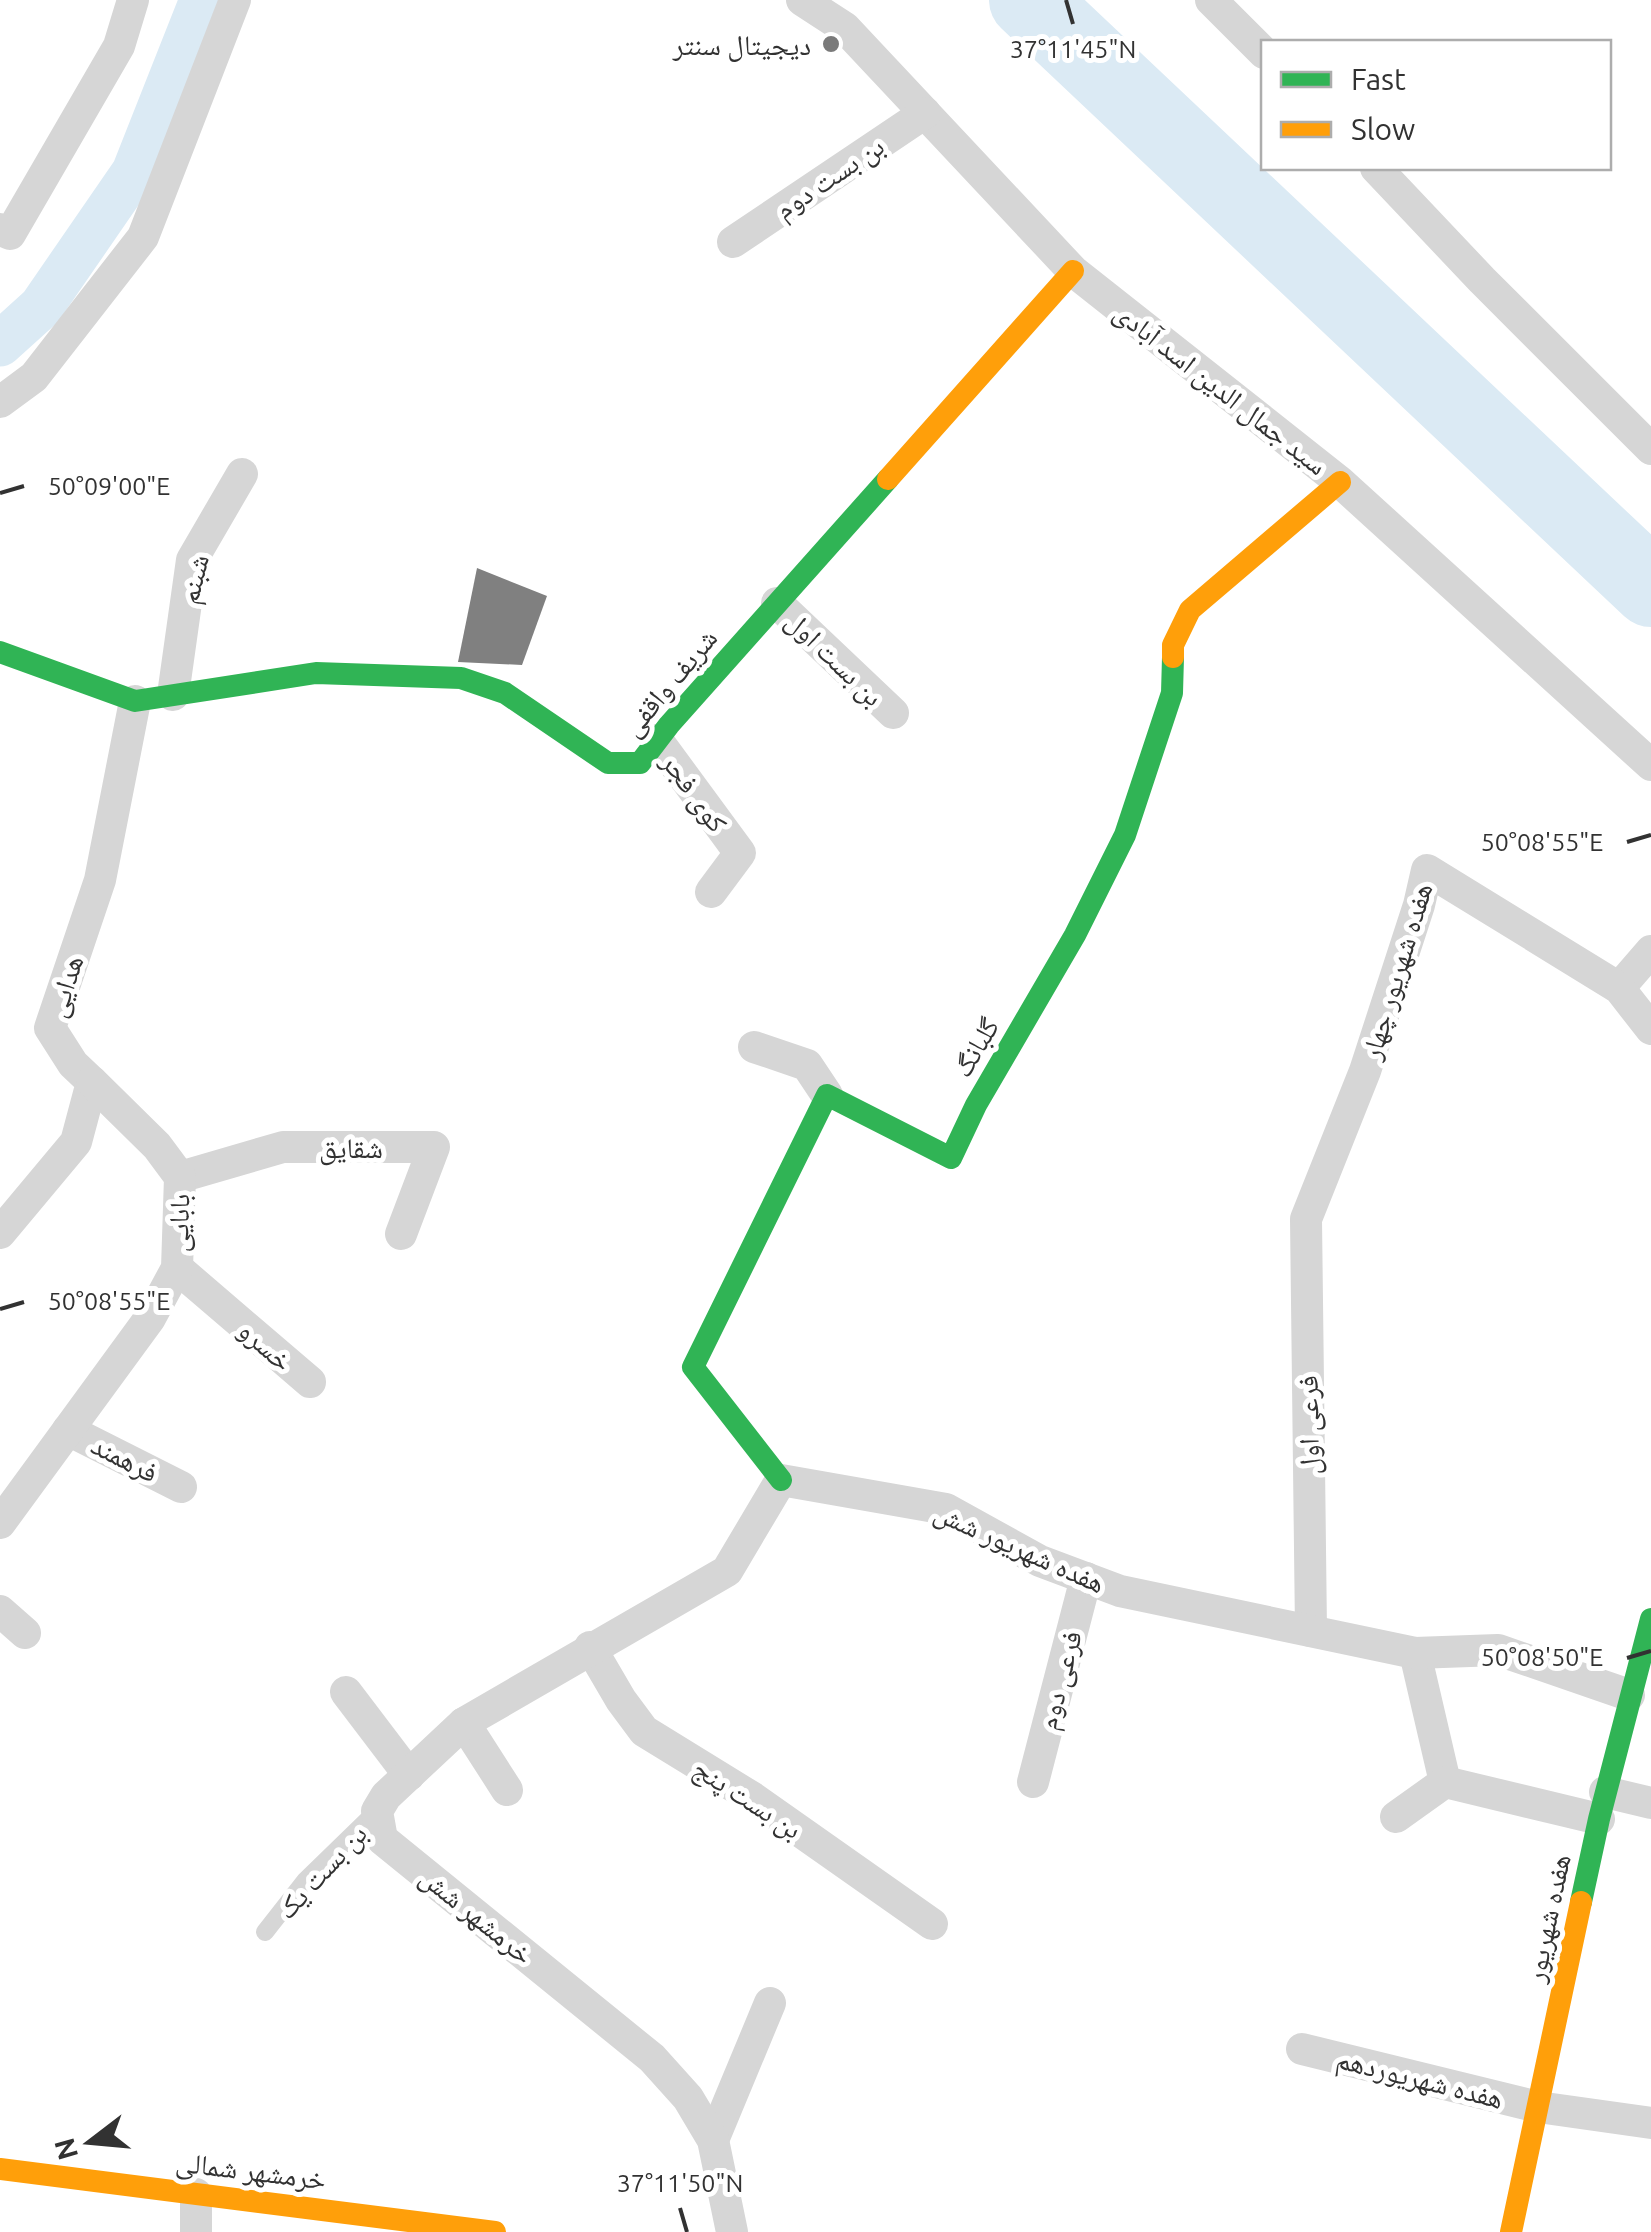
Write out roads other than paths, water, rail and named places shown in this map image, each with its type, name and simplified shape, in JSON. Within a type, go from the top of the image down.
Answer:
[{"type":"street","points":[[0,229],[10,234],[20,217],[120,46],[134,0]]},
{"type":"street","points":[[0,402],[34,377],[143,237],[235,0]]},
{"type":"street","name":"سید جمال الدین اسد آبادی","points":[[802,0],[845,28],[1073,271],[1340,482],[1651,765]]},
{"type":"street","points":[[1211,0],[1261,50]]},
{"type":"street","name":"بن بست دوم","points":[[733,242],[925,113]]},
{"type":"street","points":[[1378,170],[1651,450]]},
{"type":"street","name":"شریف واقفی","points":[[0,652],[136,701],[316,673],[462,678],[504,693],[608,763],[640,764],[777,602],[1073,271]]},
{"type":"street","name":"شبنم","points":[[173,695],[192,560],[242,474]]},
{"type":"street","name":"گلبانگ","points":[[828,1095],[951,1158],[976,1105],[1075,935],[1125,834],[1172,693],[1173,645],[1190,610],[1340,482]]},
{"type":"street","name":"بن بست اول","points":[[777,602],[893,713]]},
{"type":"street","name":"هدایی","points":[[92,1082],[73,1064],[50,1028],[100,880],[136,701]]},
{"type":"street","name":"کوی فجر","points":[[657,740],[740,853],[710,892]]},
{"type":"street","name":"هفده شهریور چهار","points":[[1306,1219],[1365,1070],[1427,870],[1619,988],[1651,1029]]},
{"type":"street","points":[[1619,988],[1651,951]]},
{"type":"street","points":[[376,1811],[386,1796],[464,1723],[727,1571],[781,1480],[692,1367],[828,1095],[807,1065],[754,1047]]},
{"type":"street","points":[[0,1233],[76,1142],[92,1082]]},
{"type":"street","name":"بابایی","points":[[0,1523],[150,1318],[177,1268],[180,1177],[157,1146],[92,1082]]},
{"type":"street","name":"شقایق","points":[[180,1177],[283,1147],[434,1147],[401,1234]]},
{"type":"street","name":"فرعی اول","points":[[1306,1219],[1311,1631]]},
{"type":"street","name":"خسرو","points":[[177,1268],[310,1382]]},
{"type":"street","name":"فرهمند","points":[[68,1430],[181,1487]]},
{"type":"street","name":"هفده شهریور شش","points":[[781,1480],[946,1509],[1040,1561],[1120,1591],[1416,1653],[1498,1650],[1629,1695]]},
{"type":"street","name":"فرعی دوم","points":[[1032,1782],[1086,1578]]},
{"type":"street","points":[[0,1611],[25,1633]]},
{"type":"street","name":"هفده شهریور","points":[[1511,2232],[1602,1805],[1651,1619]]},
{"type":"street","name":"بن بست پنج","points":[[590,1647],[644,1731],[753,1798],[932,1924]]},
{"type":"street","points":[[1416,1653],[1445,1782]]},
{"type":"street","points":[[346,1692],[409,1774]]},
{"type":"street","points":[[464,1723],[507,1790]]},
{"type":"street","points":[[1396,1817],[1445,1782],[1602,1805],[1651,1804]]},
{"type":"street","name":"خرمشهر شش","points":[[376,1811],[382,1839],[652,2058],[688,2098],[713,2140],[732,2232]]},
{"type":"street","points":[[713,2140],[770,2003]]},
{"type":"street","name":"هفده شهریوردهم","points":[[1302,2049],[1538,2107],[1651,2123]]},
{"type":"street","name":"خرمشهر شمالی","points":[[0,2169],[495,2232]]},
{"type":"street","points":[[196,2194],[196,2232]]},
{"type":"lane","name":"بن بست یک","points":[[266,1932],[305,1881],[376,1811]]},
{"type":"waterway","points":[[0,344],[41,307],[134,172],[202,0]]},
{"type":"waterway","points":[[1028,0],[1651,588]]},
{"type":"place","name":"دیجیتال سنتر","points":[[831,44]]}]
